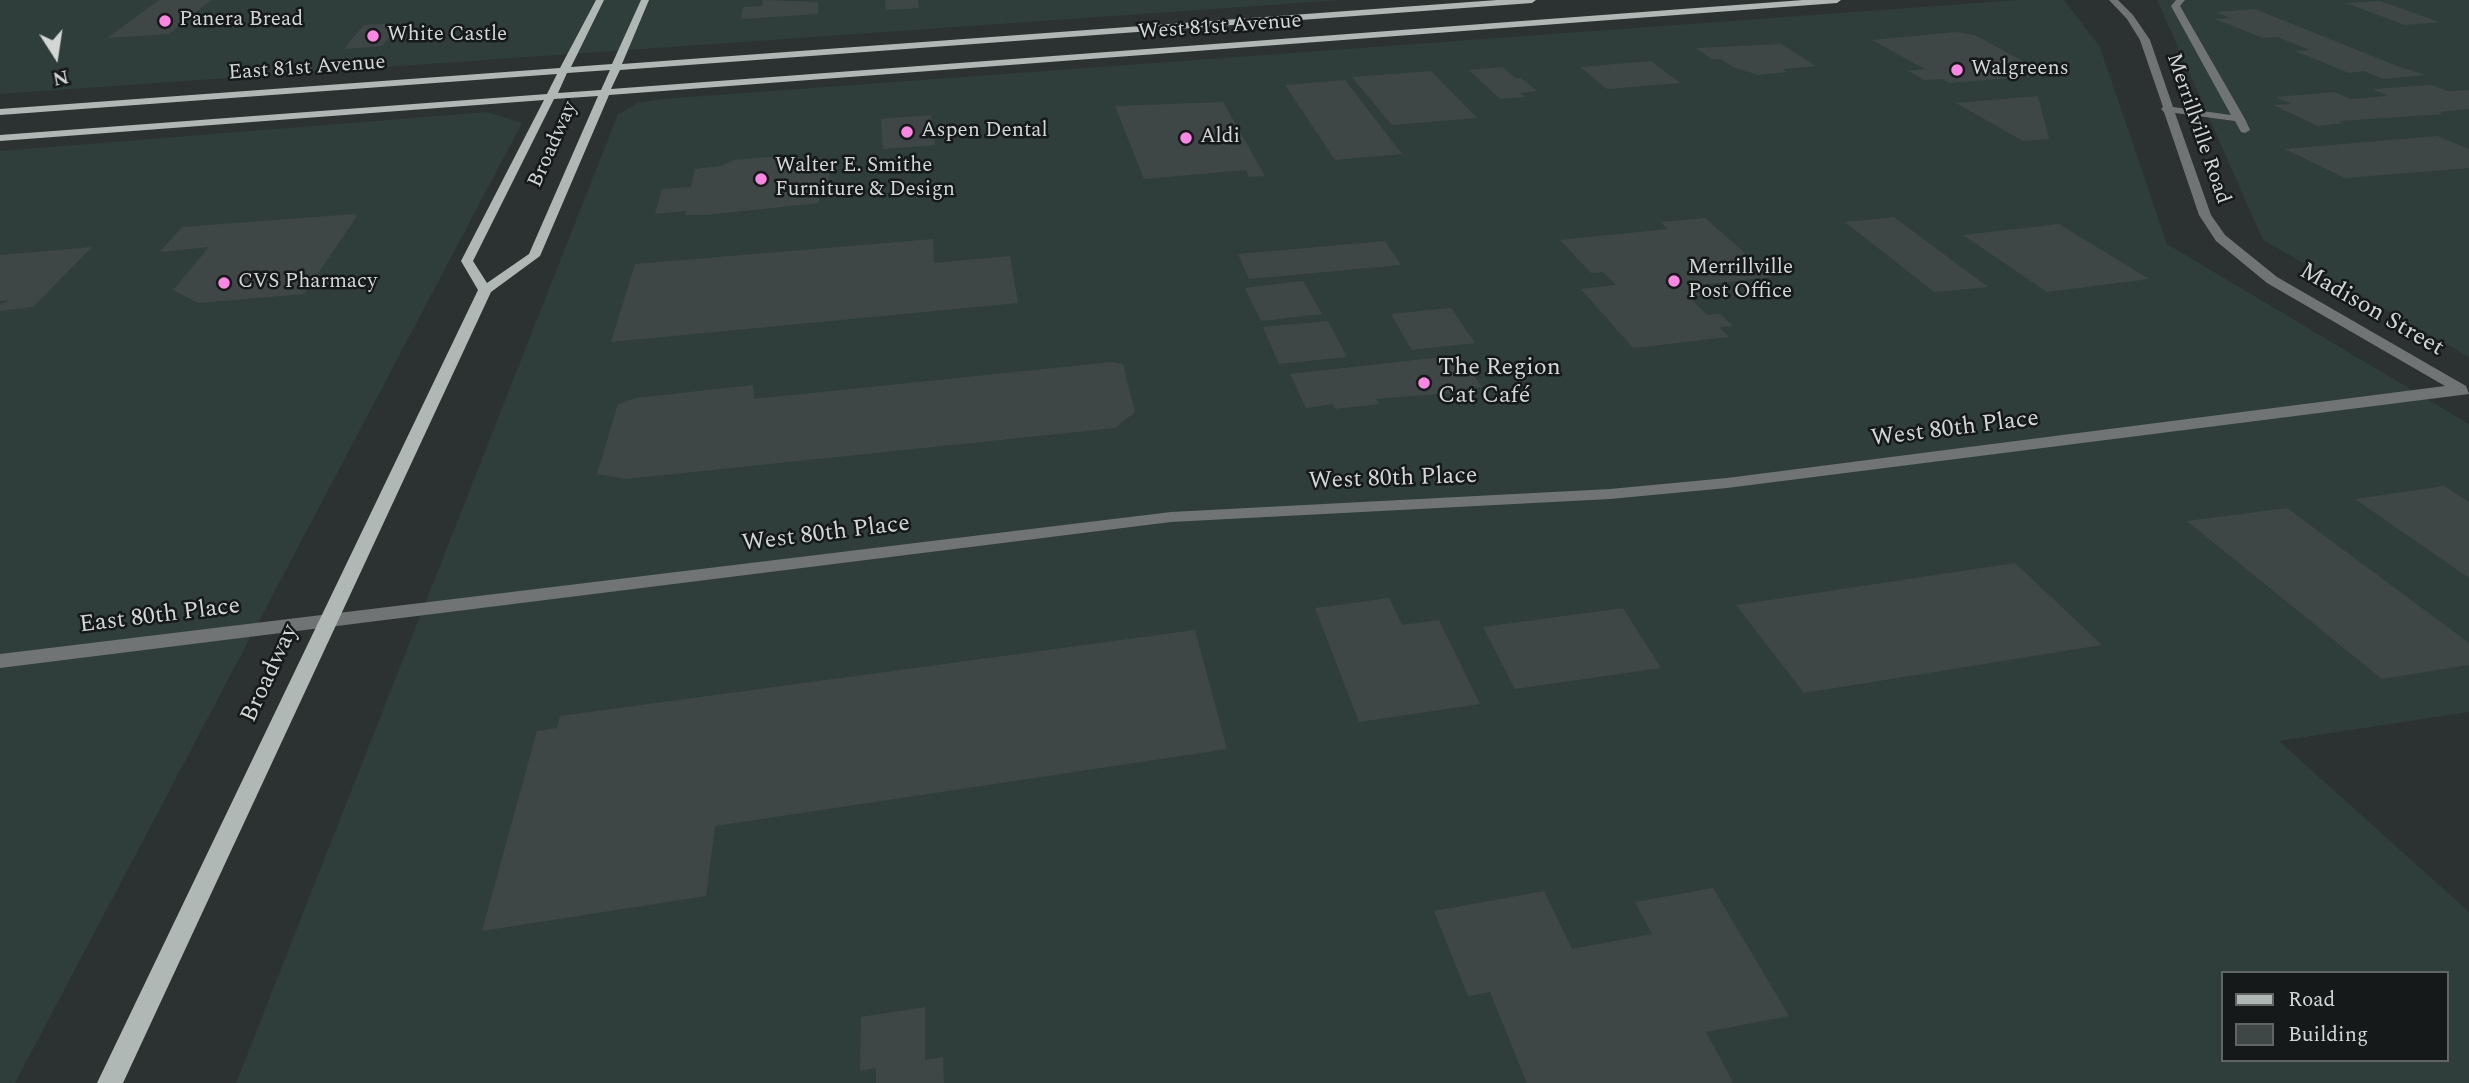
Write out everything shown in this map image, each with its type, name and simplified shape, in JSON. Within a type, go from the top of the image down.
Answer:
[{"type":"main road","name":"Broadway","points":[[485,290],[467,261],[600,0]]},
{"type":"main road","name":"Broadway","points":[[110,1083],[326,621],[485,290],[534,256],[645,0]]},
{"type":"main road","name":"West 81st Avenue","points":[[617,66],[1532,0]]},
{"type":"main road","name":"West 81st Avenue","points":[[606,92],[1837,0]]},
{"type":"main road","name":"East 81st Avenue","points":[[0,112],[617,66]]},
{"type":"main road","name":"East 81st Avenue","points":[[0,138],[606,92]]},
{"type":"street","name":"Merrillville Road","points":[[2113,0],[2130,17],[2145,40],[2166,109],[2205,215],[2220,238],[2251,266]]},
{"type":"street","points":[[2166,109],[2242,124],[2175,6],[2181,0]]},
{"type":"street","name":"Madison Street","points":[[2251,266],[2465,392]]},
{"type":"street","name":"West 80th Place","points":[[326,621],[1171,517],[1610,494],[1727,484],[2465,392]]},
{"type":"street","name":"East 80th Place","points":[[0,661],[326,621]]},
{"type":"shaded area","points":[[0,0],[1342,0],[0,94]]},
{"type":"shaded area","points":[[2018,0],[2064,0],[2100,47],[2167,244],[2469,424],[2469,712],[2279,741],[2469,912],[2469,1083],[236,1083],[618,114],[638,103],[661,99]]},
{"type":"shaded area","points":[[2157,0],[2469,0],[2469,357],[2263,240]]},
{"type":"shaded area","points":[[487,112],[522,123],[15,1083],[0,1083],[0,151]]},
{"type":"building","points":[[159,0],[211,0],[169,34],[107,38]]},
{"type":"building","points":[[763,0],[818,2],[818,14],[741,19],[743,7],[762,6]]},
{"type":"building","points":[[885,0],[918,0],[919,8],[886,10]]},
{"type":"building","points":[[2380,1],[2440,22],[2405,25],[2346,3]]},
{"type":"building","points":[[2255,9],[2426,75],[2383,79],[2364,71],[2349,73],[2295,51],[2310,50],[2277,37],[2263,38],[2215,19],[2230,18],[2216,12]]},
{"type":"building","name":"White Castle","points":[[401,23],[382,46],[344,49],[364,25]]},
{"type":"building","name":"Walgreens","points":[[1956,32],[1975,35],[2048,75],[1949,83],[1942,79],[1925,80],[1908,71],[1925,69],[1872,40]]},
{"type":"building","points":[[1781,44],[1816,66],[1782,69],[1787,72],[1758,75],[1733,67],[1721,59],[1712,59],[1696,48]]},
{"type":"building","points":[[1651,61],[1680,83],[1607,89],[1580,67]]},
{"type":"building","points":[[1503,67],[1537,91],[1520,93],[1525,97],[1500,99],[1469,70]]},
{"type":"building","points":[[1431,71],[1477,118],[1392,125],[1352,77]]},
{"type":"building","points":[[1345,80],[1402,154],[1335,160],[1285,85]]},
{"type":"building","points":[[2431,85],[2448,91],[2469,90],[2469,109],[2439,112],[2444,114],[2339,121],[2344,123],[2318,126],[2273,105],[2291,104],[2276,97],[2335,92],[2350,99],[2388,96],[2372,89]]},
{"type":"building","points":[[2038,96],[2049,139],[2023,141],[1956,103]]},
{"type":"building","name":"Aldi","points":[[1223,102],[1265,176],[1249,177],[1246,170],[1144,179],[1115,106]]},
{"type":"building","name":"Aspen Dental","points":[[931,115],[935,145],[883,149],[881,119]]},
{"type":"building","points":[[2437,136],[2469,149],[2469,168],[2345,178],[2285,149]]},
{"type":"building","name":"Walter E. Smithe Furniture & Design","points":[[782,156],[782,159],[799,157],[798,160],[821,158],[821,171],[830,170],[829,188],[820,189],[819,203],[706,215],[685,215],[686,211],[655,214],[662,189],[691,187],[695,169],[721,166],[734,160]]},
{"type":"building","name":"CVS Pharmacy","points":[[355,214],[357,216],[304,294],[198,303],[173,290],[209,247],[160,252],[182,227]]},
{"type":"building","points":[[1894,217],[1988,287],[1934,292],[1845,222]]},
{"type":"building","name":"Merrillville Post Office","points":[[1705,218],[1772,277],[1699,285],[1709,295],[1689,297],[1707,315],[1720,314],[1733,326],[1719,327],[1729,337],[1633,348],[1581,289],[1616,285],[1603,272],[1591,273],[1560,240],[1668,229],[1661,222]]},
{"type":"building","points":[[2059,224],[2149,279],[2047,292],[1963,235]]},
{"type":"building","points":[[933,239],[934,263],[1010,256],[1018,303],[611,342],[635,264]]},
{"type":"building","points":[[1385,241],[1401,265],[1249,279],[1238,254]]},
{"type":"building","points":[[92,247],[33,307],[0,311],[0,305],[9,300],[0,301],[0,255]]},
{"type":"building","points":[[1303,281],[1322,314],[1261,321],[1245,288]]},
{"type":"building","points":[[1451,308],[1475,343],[1412,350],[1391,314]]},
{"type":"building","points":[[1328,321],[1347,357],[1279,364],[1263,327]]},
{"type":"building","points":[[1460,355],[1482,387],[1462,389],[1464,392],[1376,399],[1379,404],[1335,409],[1333,404],[1306,408],[1290,374]]},
{"type":"building","points":[[1112,362],[1123,364],[1135,412],[1115,428],[626,479],[597,474],[618,404],[636,398],[753,385],[754,399]]},
{"type":"building","points":[[2444,486],[2469,502],[2469,578],[2355,499]]},
{"type":"building","points":[[2287,508],[2469,643],[2469,665],[2382,679],[2187,521]]},
{"type":"building","points":[[2015,563],[2102,645],[1804,693],[1736,605]]},
{"type":"building","points":[[1389,598],[1402,625],[1439,620],[1480,704],[1359,722],[1315,608]]},
{"type":"building","points":[[1623,608],[1661,668],[1515,689],[1483,627]]},
{"type":"building","points":[[1195,630],[1227,749],[715,826],[706,896],[482,931],[537,731],[557,728],[560,716]]},
{"type":"building","points":[[1713,888],[1789,1016],[1706,1032],[1733,1082],[1730,1083],[1527,1083],[1490,992],[1468,996],[1434,911],[1544,891],[1572,949],[1652,934],[1635,902]]},
{"type":"building","points":[[925,1007],[925,1060],[943,1057],[944,1083],[876,1083],[876,1068],[860,1071],[861,1017]]},
{"type":"place","name":"Panera Bread","points":[[165,21]]},
{"type":"place","name":"White Castle","points":[[373,36]]},
{"type":"place","name":"Walgreens","points":[[1957,70]]},
{"type":"place","name":"Aspen Dental","points":[[907,132]]},
{"type":"place","name":"Aldi","points":[[1186,138]]},
{"type":"place","name":"Walter E. Smithe Furniture & Design","points":[[761,179]]},
{"type":"place","name":"Merrillville Post Office","points":[[1674,281]]},
{"type":"place","name":"CVS Pharmacy","points":[[224,283]]},
{"type":"place","name":"The Region Cat Café","points":[[1424,383]]}]
